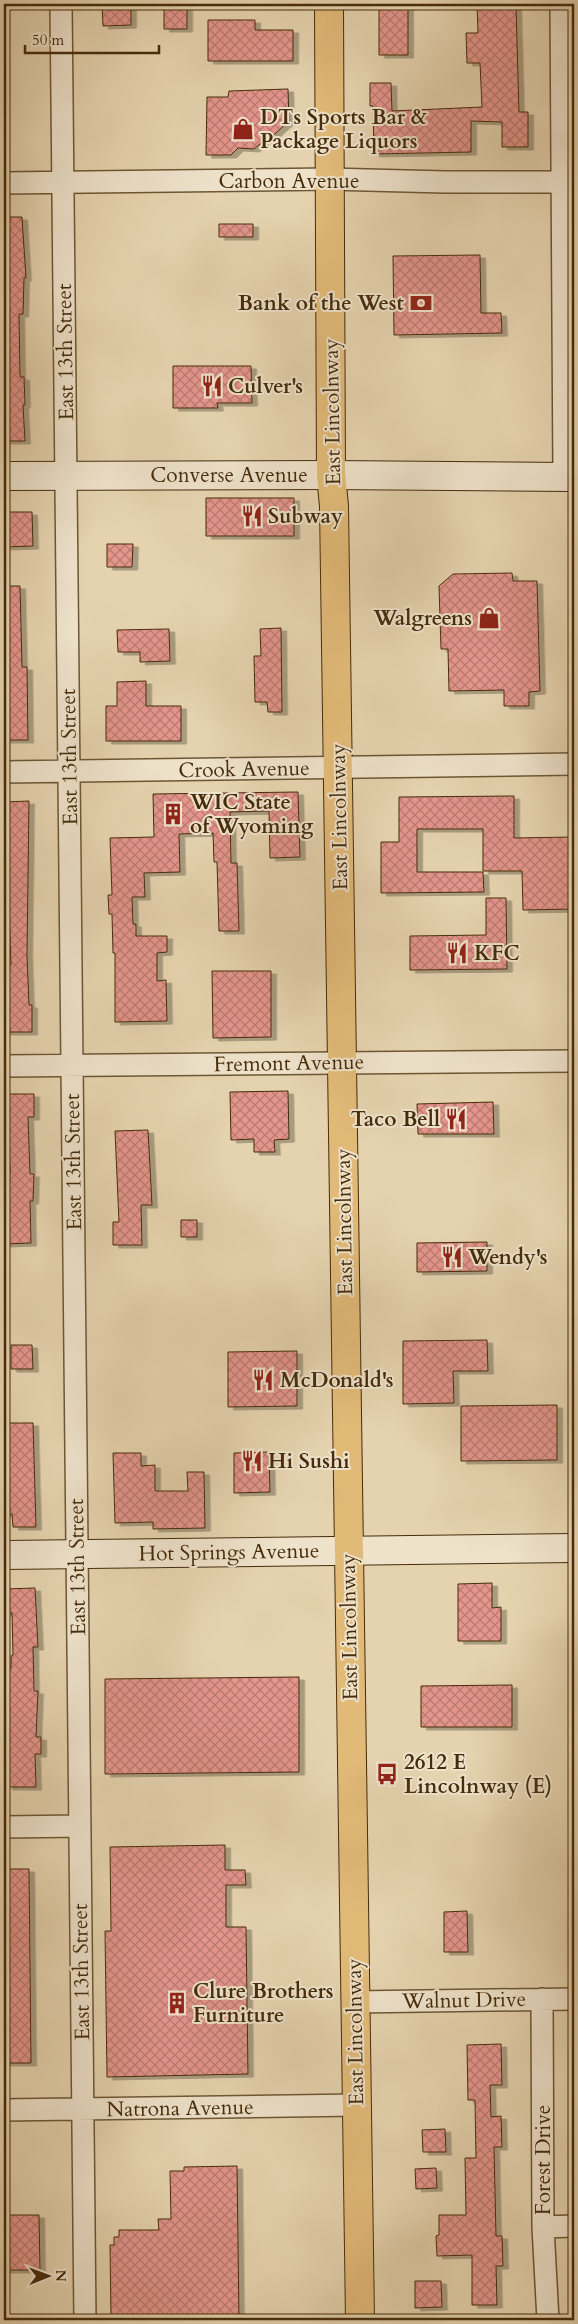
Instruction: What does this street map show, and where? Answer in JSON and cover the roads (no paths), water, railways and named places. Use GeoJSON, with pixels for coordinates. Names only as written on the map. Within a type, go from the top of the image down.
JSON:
{"type":"FeatureCollection","features":[{"type":"Feature","properties":{"kind":"main road","name":"East Lincolnway"},"geometry":{"type":"LineString","coordinates":[[329,4],[331,474],[338,767],[360,2320]]}},
{"type":"Feature","properties":{"kind":"street","name":"East 13th Street"},"geometry":{"type":"LineString","coordinates":[[61,4],[85,2320]]}},
{"type":"Feature","properties":{"kind":"street"},"geometry":{"type":"LineString","coordinates":[[561,4],[568,182],[569,477]]}},
{"type":"Feature","properties":{"kind":"street","name":"Carbon Avenue"},"geometry":{"type":"LineString","coordinates":[[4,183],[329,179],[445,182],[568,182]]}},
{"type":"Feature","properties":{"kind":"street","name":"Converse Avenue"},"geometry":{"type":"LineString","coordinates":[[4,476],[331,474],[569,477]]}},
{"type":"Feature","properties":{"kind":"street","name":"Crook Avenue"},"geometry":{"type":"LineString","coordinates":[[4,772],[574,764]]}},
{"type":"Feature","properties":{"kind":"street","name":"Fremont Avenue"},"geometry":{"type":"LineString","coordinates":[[4,1066],[574,1061]]}},
{"type":"Feature","properties":{"kind":"street","name":"Hot Springs Avenue"},"geometry":{"type":"LineString","coordinates":[[4,1555],[574,1548]]}},
{"type":"Feature","properties":{"kind":"street"},"geometry":{"type":"LineString","coordinates":[[4,1827],[80,1826]]}},
{"type":"Feature","properties":{"kind":"street","name":"Forest Drive"},"geometry":{"type":"LineString","coordinates":[[542,1999],[543,2227],[548,2320]]}},
{"type":"Feature","properties":{"kind":"street","name":"Walnut Drive"},"geometry":{"type":"LineString","coordinates":[[354,2002],[574,1999]]}},
{"type":"Feature","properties":{"kind":"street","name":"Natrona Avenue"},"geometry":{"type":"LineString","coordinates":[[4,2110],[357,2105]]}},
{"type":"Feature","properties":{"kind":"street"},"geometry":{"type":"LineString","coordinates":[[543,2227],[574,2226]]}},
{"type":"Feature","properties":{"kind":"place","name":"DTs Sports Bar & Package Liquors"},"geometry":{"type":"Point","coordinates":[243,129]}},
{"type":"Feature","properties":{"kind":"place","name":"Bank of the West"},"geometry":{"type":"Point","coordinates":[421,303]}},
{"type":"Feature","properties":{"kind":"place","name":"Culver's"},"geometry":{"type":"Point","coordinates":[212,386]}},
{"type":"Feature","properties":{"kind":"place","name":"Subway"},"geometry":{"type":"Point","coordinates":[252,516]}},
{"type":"Feature","properties":{"kind":"place","name":"Walgreens"},"geometry":{"type":"Point","coordinates":[489,618]}},
{"type":"Feature","properties":{"kind":"place","name":"WIC State of Wyoming"},"geometry":{"type":"Point","coordinates":[173,814]}},
{"type":"Feature","properties":{"kind":"place","name":"KFC"},"geometry":{"type":"Point","coordinates":[457,953]}},
{"type":"Feature","properties":{"kind":"place","name":"Taco Bell"},"geometry":{"type":"Point","coordinates":[456,1119]}},
{"type":"Feature","properties":{"kind":"place","name":"Wendy's"},"geometry":{"type":"Point","coordinates":[452,1257]}},
{"type":"Feature","properties":{"kind":"place","name":"McDonald's"},"geometry":{"type":"Point","coordinates":[263,1380]}},
{"type":"Feature","properties":{"kind":"place","name":"Hi Sushi"},"geometry":{"type":"Point","coordinates":[252,1461]}},
{"type":"Feature","properties":{"kind":"place","name":"2612 E Lincolnway (E)"},"geometry":{"type":"Point","coordinates":[387,1774]}},
{"type":"Feature","properties":{"kind":"place","name":"Clure Brothers Furniture"},"geometry":{"type":"Point","coordinates":[177,2003]}}]}
